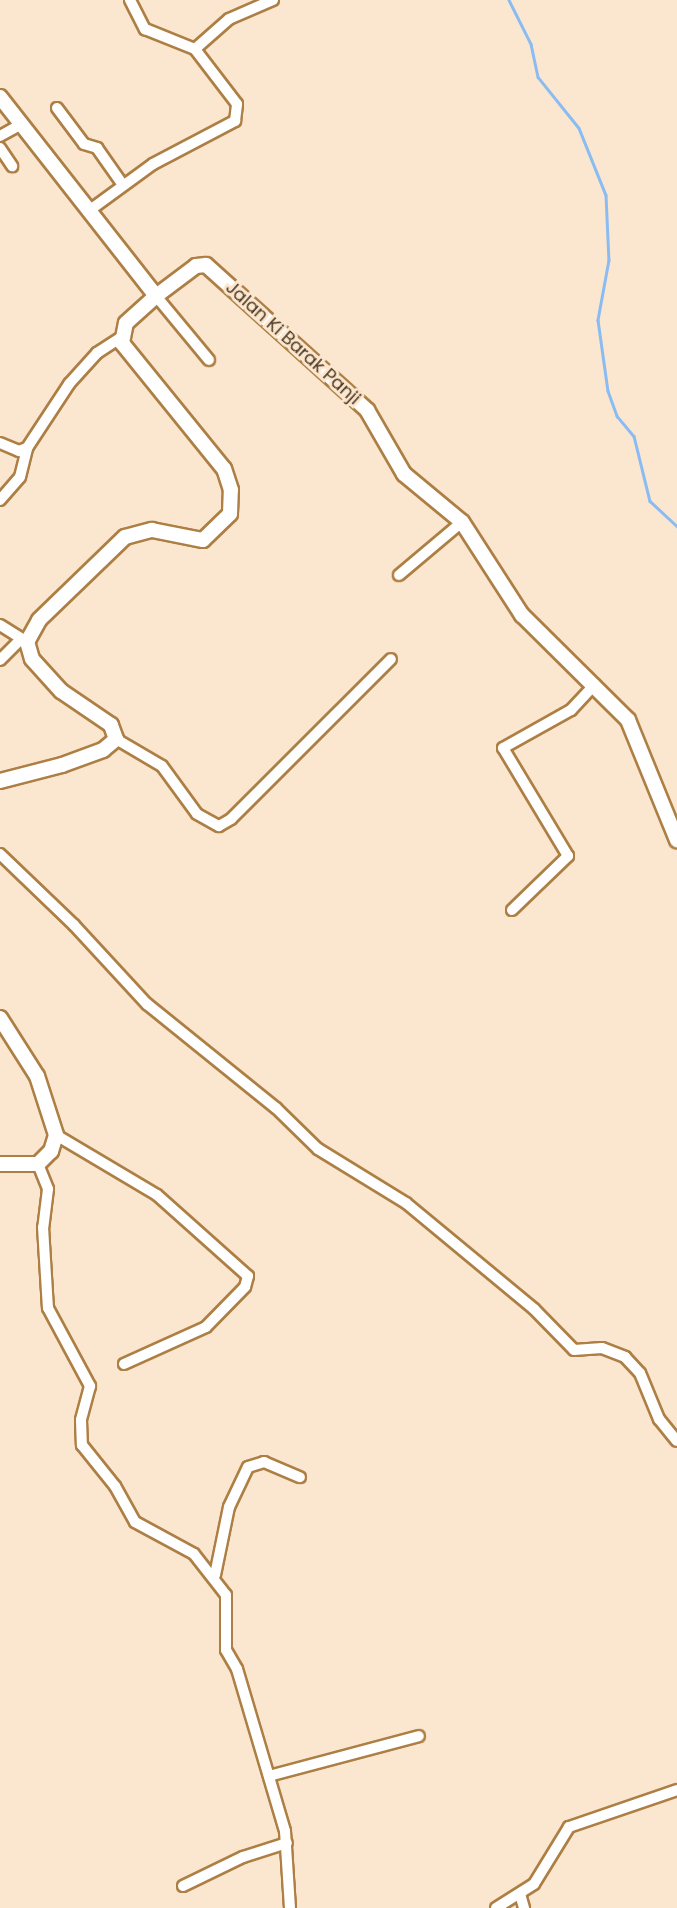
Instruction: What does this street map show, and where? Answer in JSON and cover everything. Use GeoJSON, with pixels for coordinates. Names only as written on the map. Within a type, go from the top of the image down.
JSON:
{"type":"FeatureCollection","features":[{"type":"Feature","properties":{"kind":"street"},"geometry":{"type":"LineString","coordinates":[[90,210],[167,155],[235,121],[237,104],[195,49],[145,29],[130,0]]}},
{"type":"Feature","properties":{"kind":"street"},"geometry":{"type":"LineString","coordinates":[[195,49],[229,19],[273,0]]}},
{"type":"Feature","properties":{"kind":"street"},"geometry":{"type":"LineString","coordinates":[[0,97],[209,360]]}},
{"type":"Feature","properties":{"kind":"street"},"geometry":{"type":"LineString","coordinates":[[57,108],[84,144],[97,148],[123,186]]}},
{"type":"Feature","properties":{"kind":"street"},"geometry":{"type":"LineString","coordinates":[[0,136],[20,125]]}},
{"type":"Feature","properties":{"kind":"street"},"geometry":{"type":"LineString","coordinates":[[0,148],[12,166]]}},
{"type":"Feature","properties":{"kind":"street","name":"Jalan Ki Barak Panji"},"geometry":{"type":"LineString","coordinates":[[156,296],[195,266],[206,265],[367,410],[404,474],[462,522],[522,615],[595,684],[628,720],[677,840]]}},
{"type":"Feature","properties":{"kind":"street"},"geometry":{"type":"LineString","coordinates":[[0,660],[24,641],[38,620],[125,537],[152,530],[203,540],[230,514],[231,490],[225,469],[125,349],[122,337],[126,323],[156,296]]}},
{"type":"Feature","properties":{"kind":"street"},"geometry":{"type":"LineString","coordinates":[[0,500],[23,471],[27,448],[59,396],[97,353],[122,337]]}},
{"type":"Feature","properties":{"kind":"street"},"geometry":{"type":"LineString","coordinates":[[0,443],[19,451],[27,448]]}},
{"type":"Feature","properties":{"kind":"street"},"geometry":{"type":"LineString","coordinates":[[399,575],[462,522]]}},
{"type":"Feature","properties":{"kind":"street"},"geometry":{"type":"LineString","coordinates":[[0,625],[24,641],[49,679],[111,725],[116,739],[162,766],[197,814],[219,826],[391,659]]}},
{"type":"Feature","properties":{"kind":"street"},"geometry":{"type":"LineString","coordinates":[[512,910],[568,856],[503,748],[571,710],[595,684]]}},
{"type":"Feature","properties":{"kind":"street"},"geometry":{"type":"LineString","coordinates":[[0,780],[62,765],[103,750],[116,739]]}},
{"type":"Feature","properties":{"kind":"street"},"geometry":{"type":"LineString","coordinates":[[0,854],[74,925],[147,1003],[276,1108],[318,1149],[405,1203],[534,1309],[574,1350],[602,1348],[625,1357],[640,1373],[659,1419],[677,1441]]}},
{"type":"Feature","properties":{"kind":"street"},"geometry":{"type":"LineString","coordinates":[[0,1018],[37,1076],[56,1135],[51,1151],[38,1164],[0,1164]]}},
{"type":"Feature","properties":{"kind":"street"},"geometry":{"type":"LineString","coordinates":[[56,1135],[157,1195],[248,1276],[245,1287],[206,1328],[124,1364]]}},
{"type":"Feature","properties":{"kind":"street"},"geometry":{"type":"LineString","coordinates":[[38,1164],[48,1189],[43,1227],[48,1308],[90,1386],[81,1420],[82,1445],[138,1525],[181,1546],[215,1575],[227,1601],[226,1650],[237,1669],[287,1843],[290,1908]]}},
{"type":"Feature","properties":{"kind":"street"},"geometry":{"type":"LineString","coordinates":[[215,1575],[229,1507],[247,1467],[264,1462],[300,1477]]}},
{"type":"Feature","properties":{"kind":"street"},"geometry":{"type":"LineString","coordinates":[[269,1776],[419,1736]]}},
{"type":"Feature","properties":{"kind":"street"},"geometry":{"type":"LineString","coordinates":[[496,1908],[534,1884],[569,1827],[677,1790]]}},
{"type":"Feature","properties":{"kind":"street"},"geometry":{"type":"LineString","coordinates":[[183,1886],[243,1857],[287,1843]]}},
{"type":"Feature","properties":{"kind":"street"},"geometry":{"type":"LineString","coordinates":[[520,1894],[524,1908]]}},
{"type":"Feature","properties":{"kind":"waterway"},"geometry":{"type":"LineString","coordinates":[[509,0],[531,44],[538,77],[579,128],[606,195],[609,260],[598,320],[608,391],[617,416],[634,436],[650,501],[677,526]]}}]}
